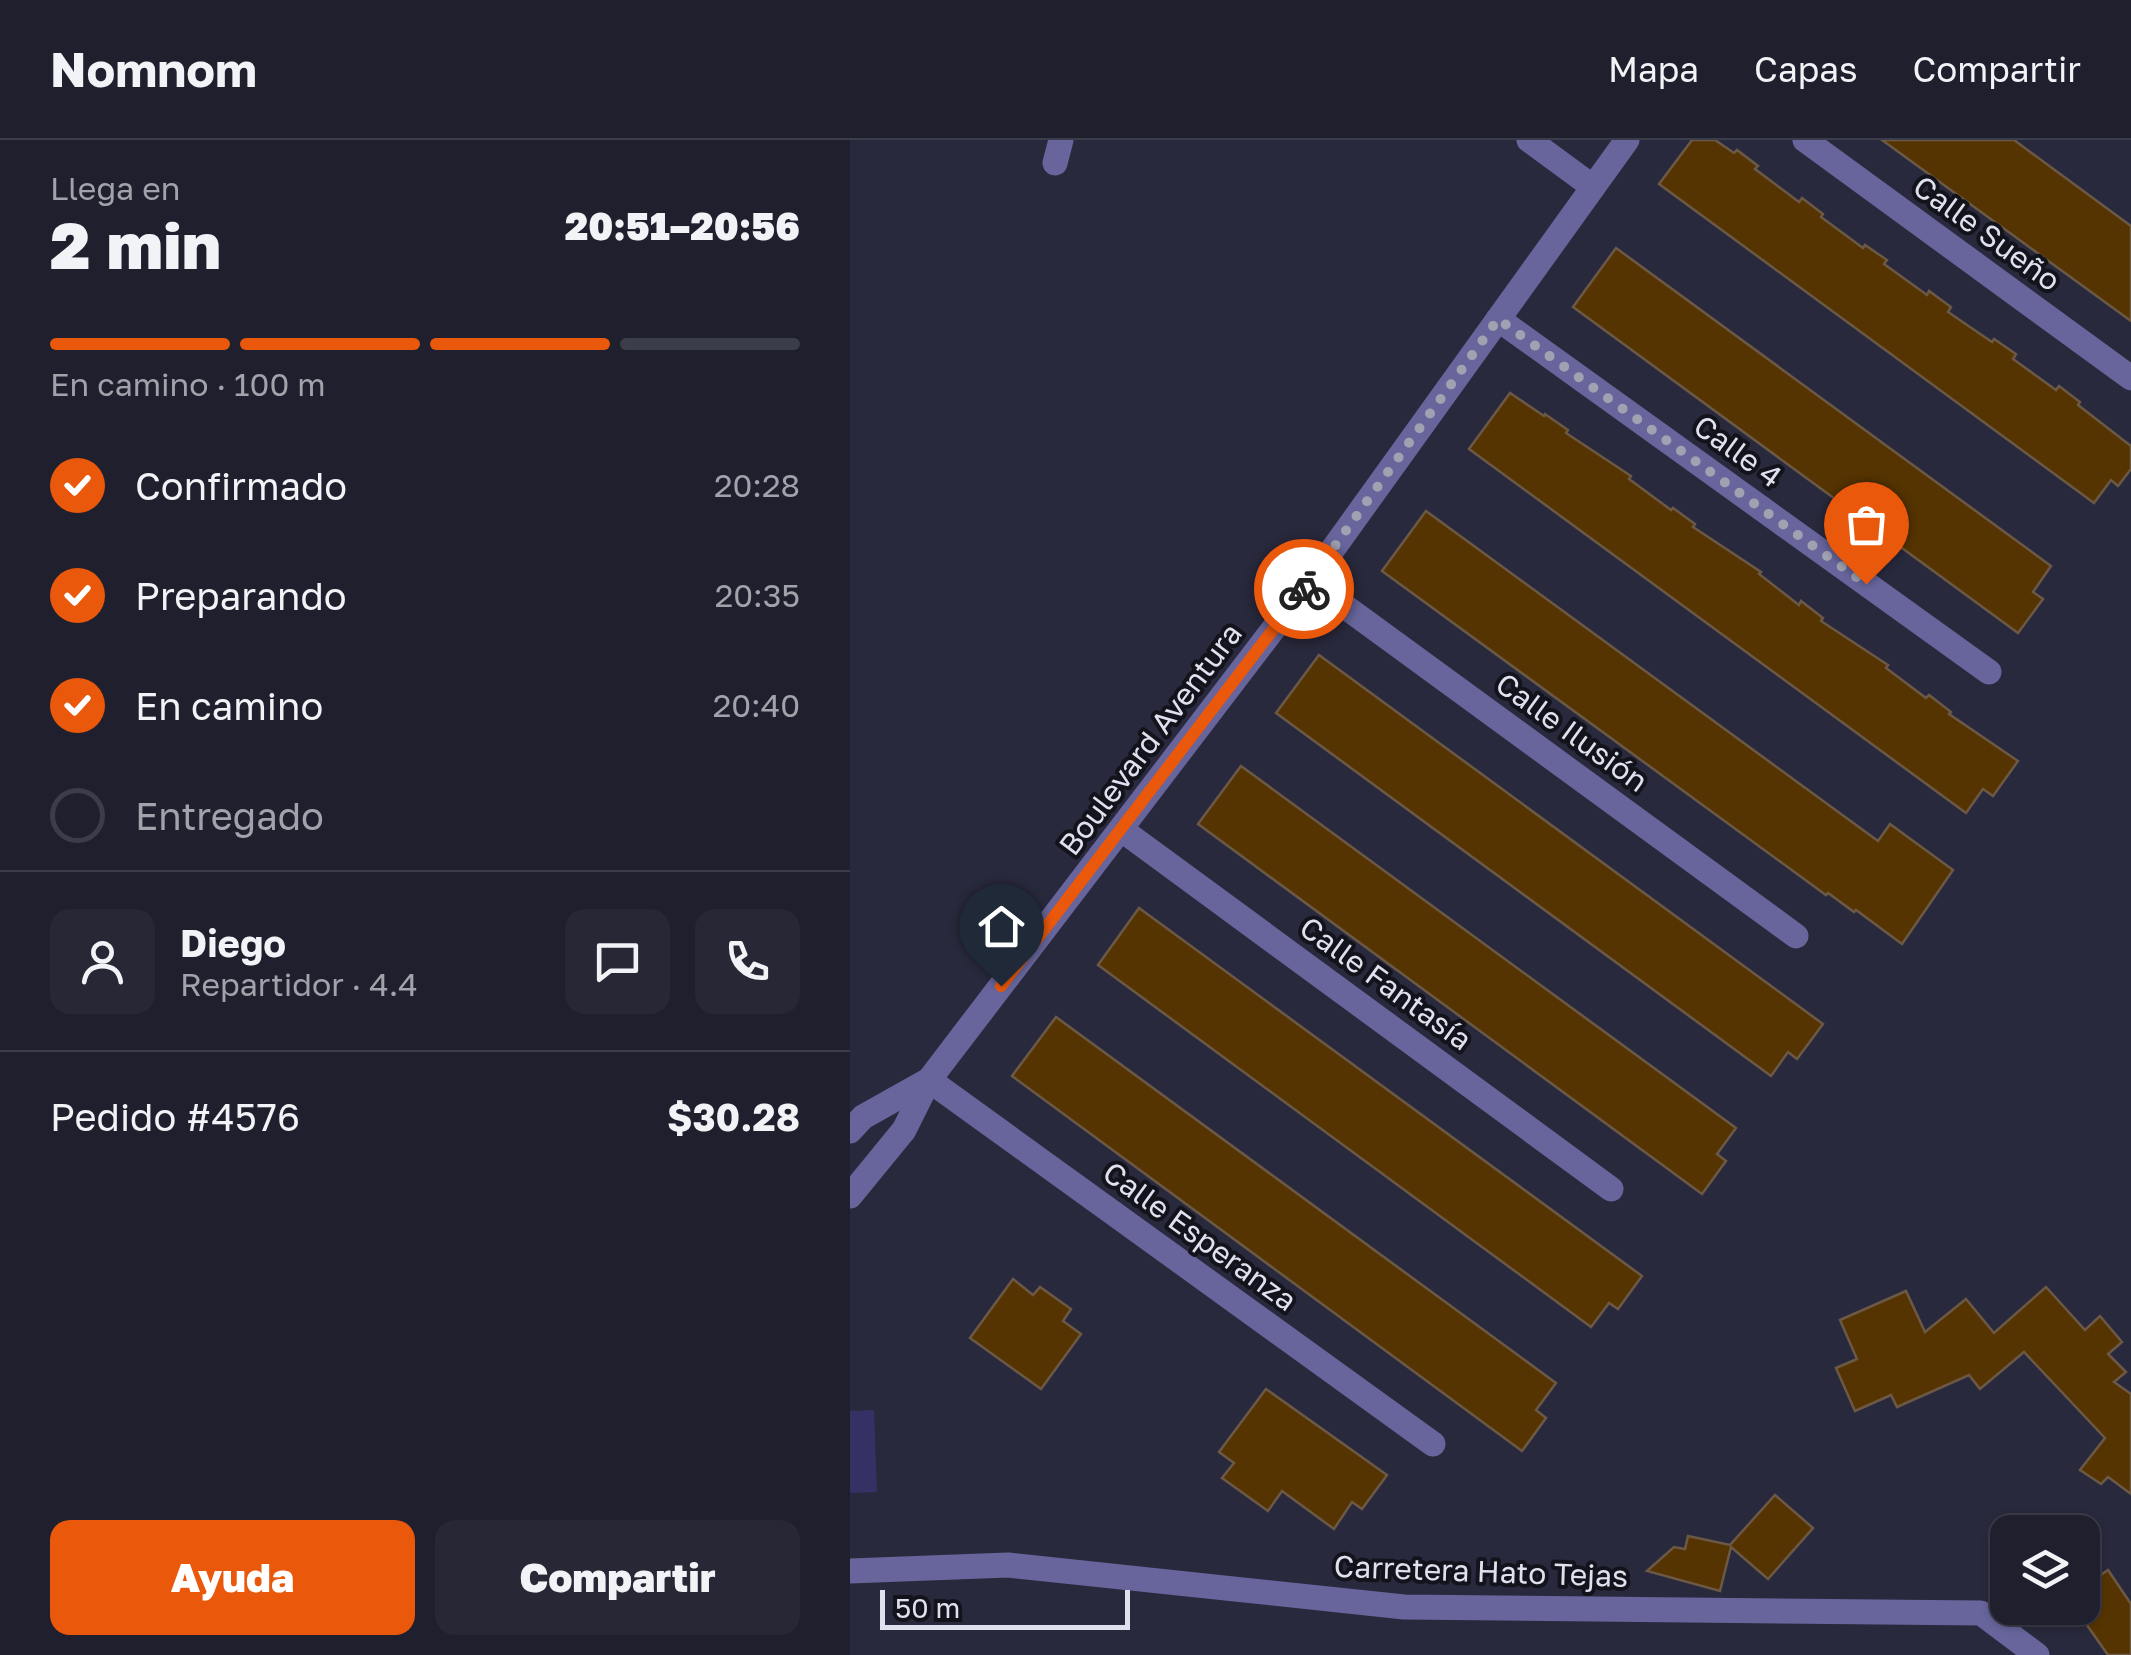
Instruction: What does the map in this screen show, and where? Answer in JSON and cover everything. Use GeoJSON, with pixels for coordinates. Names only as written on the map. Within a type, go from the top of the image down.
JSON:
{"type":"FeatureCollection","features":[{"type":"Feature","properties":{"kind":"street"},"geometry":{"type":"LineString","coordinates":[[1528,140],[1593,187]]}},
{"type":"Feature","properties":{"kind":"street","name":"Boulevard Aventura"},"geometry":{"type":"LineString","coordinates":[[850,1196],[904,1130],[929,1080],[1310,581],[1627,140]]}},
{"type":"Feature","properties":{"kind":"street","name":"Calle Sueño"},"geometry":{"type":"LineString","coordinates":[[1805,140],[2131,378]]}},
{"type":"Feature","properties":{"kind":"street","name":"Calle 4"},"geometry":{"type":"LineString","coordinates":[[1498,319],[1988,672]]}},
{"type":"Feature","properties":{"kind":"street","name":"Calle Ilusión"},"geometry":{"type":"LineString","coordinates":[[1310,581],[1796,936]]}},
{"type":"Feature","properties":{"kind":"street","name":"Calle Fantasía"},"geometry":{"type":"LineString","coordinates":[[1122,830],[1611,1189]]}},
{"type":"Feature","properties":{"kind":"street","name":"Boulevard Aventura"},"geometry":{"type":"LineString","coordinates":[[850,1130],[863,1117],[929,1080]]}},
{"type":"Feature","properties":{"kind":"street","name":"Calle Esperanza"},"geometry":{"type":"LineString","coordinates":[[929,1080],[1433,1444]]}},
{"type":"Feature","properties":{"kind":"street","name":"Carretera Hato Tejas"},"geometry":{"type":"LineString","coordinates":[[850,1571],[1008,1565],[1404,1606],[1981,1613],[2037,1655]]}},
{"type":"Feature","properties":{"kind":"shaded area"},"geometry":{"type":"Polygon","coordinates":[[[874,1410],[877,1492],[850,1493],[850,1411],[874,1410]]]}},
{"type":"Feature","properties":{"kind":"building"},"geometry":{"type":"Polygon","coordinates":[[[1692,140],[1715,140],[1734,153],[1737,150],[1799,202],[1802,198],[1863,248],[1865,245],[1887,260],[1884,264],[1951,307],[1948,312],[2016,354],[2013,359],[2056,390],[2059,386],[2080,402],[2078,405],[2131,446],[2131,469],[2118,486],[2111,480],[2094,503],[1659,184],[1692,140]]]}},
{"type":"Feature","properties":{"kind":"building"},"geometry":{"type":"Polygon","coordinates":[[[1882,140],[2014,140],[2131,226],[2131,321],[1882,140]]]}},
{"type":"Feature","properties":{"kind":"building"},"geometry":{"type":"Polygon","coordinates":[[[1616,248],[2051,566],[2033,592],[2043,599],[2018,633],[1573,307],[1616,248]]]}},
{"type":"Feature","properties":{"kind":"building"},"geometry":{"type":"Polygon","coordinates":[[[1510,393],[1568,430],[1566,433],[1631,476],[1629,479],[1761,572],[1799,605],[1801,601],[1823,618],[1821,621],[2018,761],[1993,796],[1983,789],[1966,813],[1469,449],[1510,393]]]}},
{"type":"Feature","properties":{"kind":"building"},"geometry":{"type":"Polygon","coordinates":[[[1426,511],[1878,841],[1890,824],[1953,870],[1902,944],[1856,910],[1826,895],[1382,571],[1426,511]]]}},
{"type":"Feature","properties":{"kind":"building"},"geometry":{"type":"Polygon","coordinates":[[[1319,655],[1823,1024],[1797,1059],[1788,1052],[1771,1076],[1276,713],[1319,655]]]}},
{"type":"Feature","properties":{"kind":"building"},"geometry":{"type":"Polygon","coordinates":[[[1241,766],[1736,1128],[1717,1154],[1726,1161],[1702,1194],[1198,824],[1241,766]]]}},
{"type":"Feature","properties":{"kind":"building"},"geometry":{"type":"Polygon","coordinates":[[[1139,908],[1642,1276],[1618,1309],[1609,1303],[1591,1327],[1098,965],[1139,908]]]}},
{"type":"Feature","properties":{"kind":"building"},"geometry":{"type":"Polygon","coordinates":[[[1056,1017],[1556,1383],[1536,1410],[1546,1418],[1522,1451],[1012,1076],[1056,1017]]]}},
{"type":"Feature","properties":{"kind":"building"},"geometry":{"type":"Polygon","coordinates":[[[1013,1279],[1033,1295],[1040,1287],[1071,1309],[1063,1321],[1081,1334],[1041,1389],[970,1338],[1013,1279]]]}},
{"type":"Feature","properties":{"kind":"building"},"geometry":{"type":"Polygon","coordinates":[[[2046,1287],[2085,1330],[2100,1316],[2122,1342],[2108,1354],[2126,1372],[2114,1382],[2131,1394],[2131,1494],[2108,1477],[2101,1484],[2080,1470],[2105,1438],[2024,1352],[1980,1389],[1969,1375],[1897,1407],[1891,1395],[1855,1411],[1836,1368],[1857,1359],[1840,1320],[1906,1291],[1925,1332],[1966,1299],[1994,1333],[2046,1287]]]}},
{"type":"Feature","properties":{"kind":"building"},"geometry":{"type":"Polygon","coordinates":[[[1266,1389],[1387,1475],[1362,1509],[1352,1502],[1334,1529],[1282,1491],[1268,1511],[1222,1478],[1234,1463],[1219,1452],[1266,1389]]]}},
{"type":"Feature","properties":{"kind":"building"},"geometry":{"type":"Polygon","coordinates":[[[1775,1495],[1813,1528],[1768,1579],[1731,1547],[1720,1591],[1647,1571],[1674,1547],[1685,1549],[1688,1536],[1730,1545],[1775,1495]]]}},
{"type":"Feature","properties":{"kind":"building"},"geometry":{"type":"Polygon","coordinates":[[[2108,1570],[2131,1604],[2131,1655],[2108,1655],[2087,1625],[2100,1625],[2100,1576],[2108,1570]]]}},
{"type":"Feature","properties":{"kind":"way so far"},"geometry":{"type":"LineString","coordinates":[[1304,589],[1498,319],[1866,584]]}},
{"type":"Feature","properties":{"kind":"route"},"geometry":{"type":"LineString","coordinates":[[1001,986],[1304,589]]}}]}
